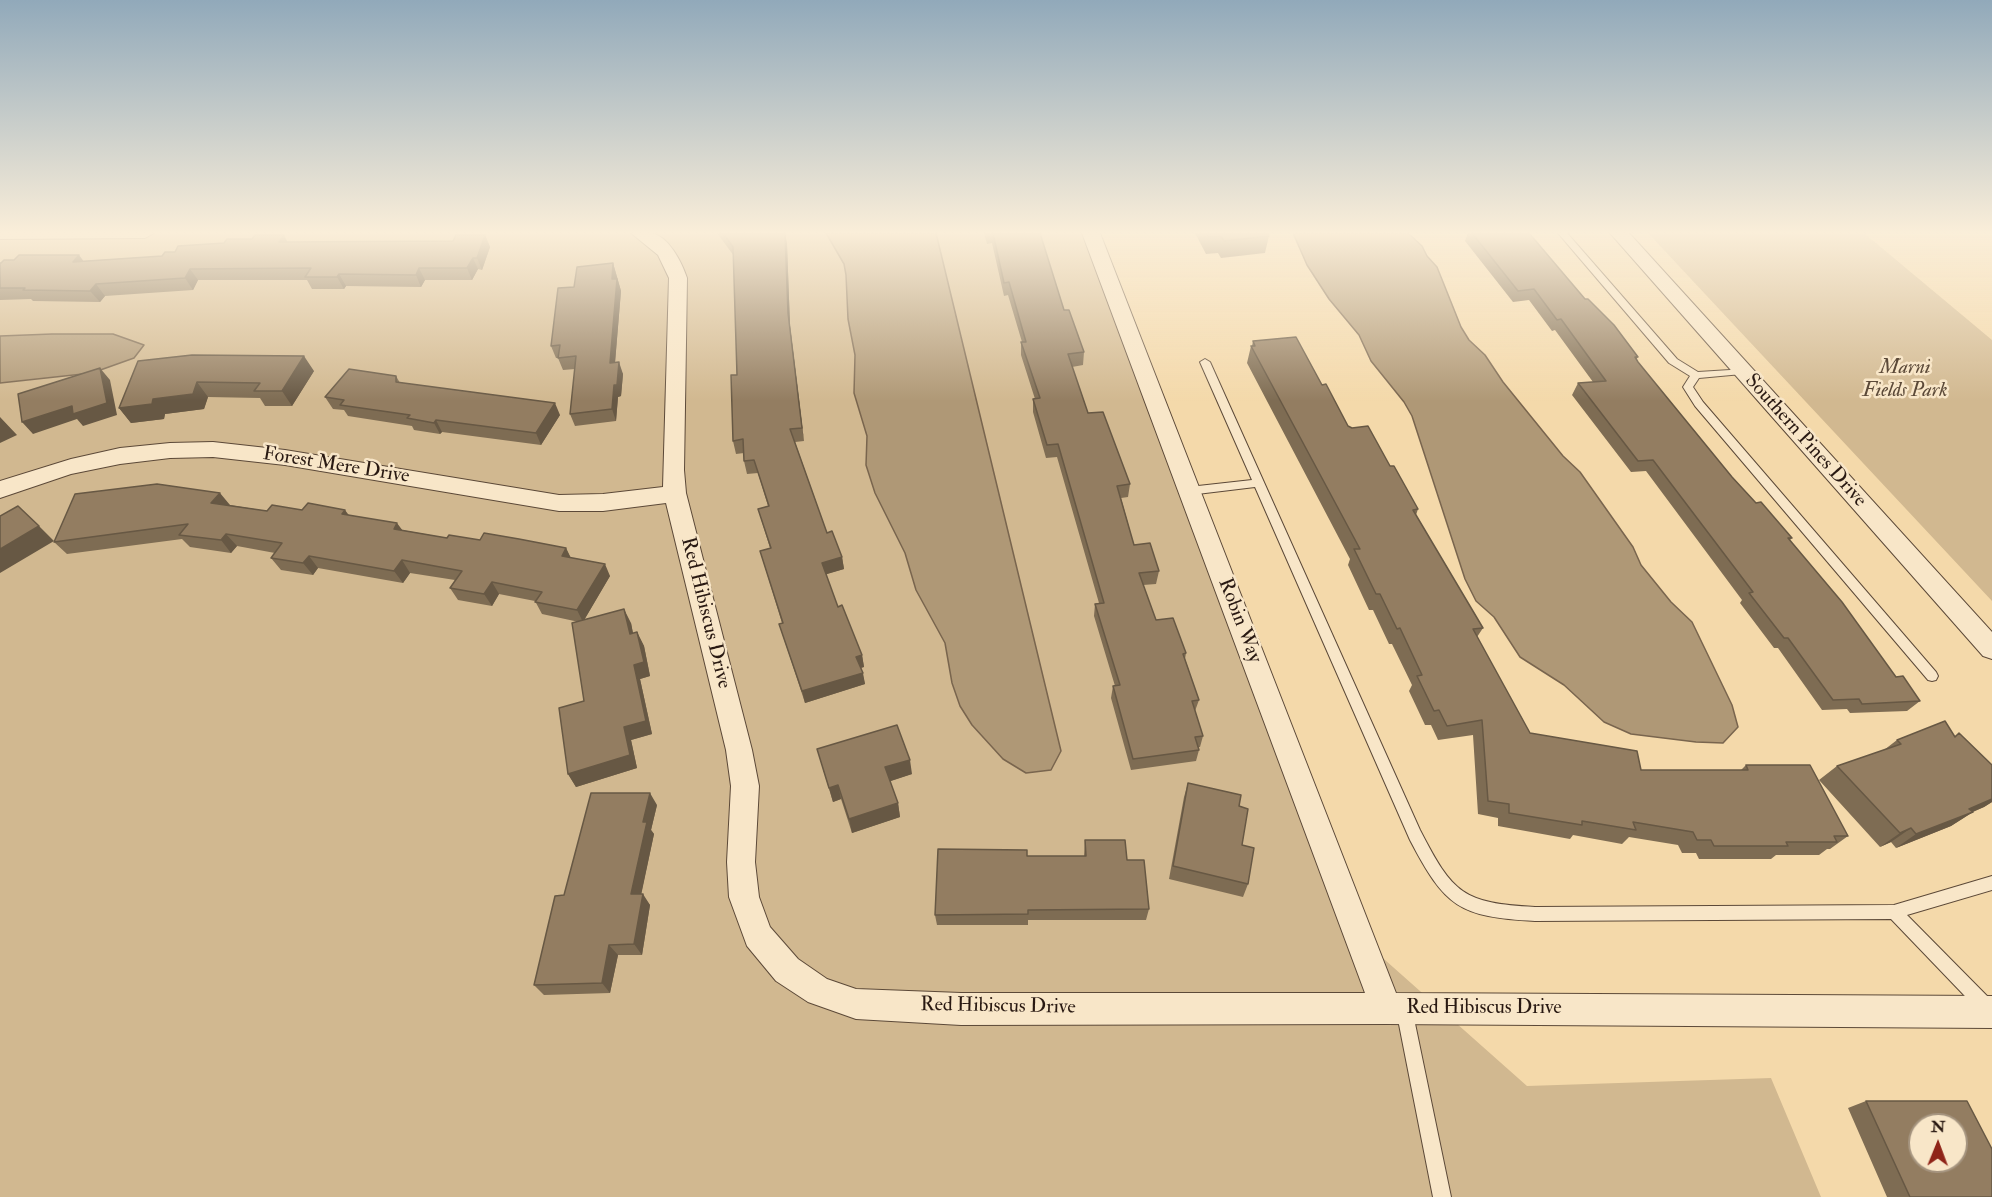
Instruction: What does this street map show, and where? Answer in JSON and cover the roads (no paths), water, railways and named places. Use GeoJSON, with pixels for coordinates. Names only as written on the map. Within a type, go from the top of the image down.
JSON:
{"type":"FeatureCollection","features":[{"type":"Feature","properties":{"kind":"street","name":"Red Hibiscus Drive"},"geometry":{"type":"LineString","coordinates":[[678,289],[673,470],[675,493],[739,750],[745,786],[741,862],[744,897],[758,936],[787,969],[819,991],[856,1004],[962,1009],[1395,1008],[1992,1012]]}},
{"type":"Feature","properties":{"kind":"street","name":"Robin Way"},"geometry":{"type":"LineString","coordinates":[[1112,289],[1189,491],[1395,1008]]}},
{"type":"Feature","properties":{"kind":"street","name":"Southern Pines Drive"},"geometry":{"type":"LineString","coordinates":[[1669,289],[1992,649]]}},
{"type":"Feature","properties":{"kind":"street","name":"Forest Mere Drive"},"geometry":{"type":"LineString","coordinates":[[0,490],[32,477],[69,467],[135,454],[195,449],[262,454],[559,502],[591,504],[621,502],[675,493]]}},
{"type":"Feature","properties":{"kind":"lane"},"geometry":{"type":"LineString","coordinates":[[1610,289],[1673,361],[1696,375],[1742,371]]}},
{"type":"Feature","properties":{"kind":"lane"},"geometry":{"type":"LineString","coordinates":[[1205,362],[1420,844],[1433,871],[1462,902],[1494,912],[1535,914],[1894,912],[1992,883]]}},
{"type":"Feature","properties":{"kind":"lane"},"geometry":{"type":"LineString","coordinates":[[1696,375],[1688,387],[1699,404],[1932,676]]}},
{"type":"Feature","properties":{"kind":"lane"},"geometry":{"type":"LineString","coordinates":[[1189,491],[1259,483]]}},
{"type":"Feature","properties":{"kind":"lane"},"geometry":{"type":"LineString","coordinates":[[1894,912],[1992,1012]]}},
{"type":"Feature","properties":{"kind":"lane"},"geometry":{"type":"LineString","coordinates":[[1395,1008],[1442,1197]]}},
{"type":"Feature","properties":{"kind":"park label","name":"Marni Fields Park"},"geometry":{"type":"Point","coordinates":[1905,380]}}]}
